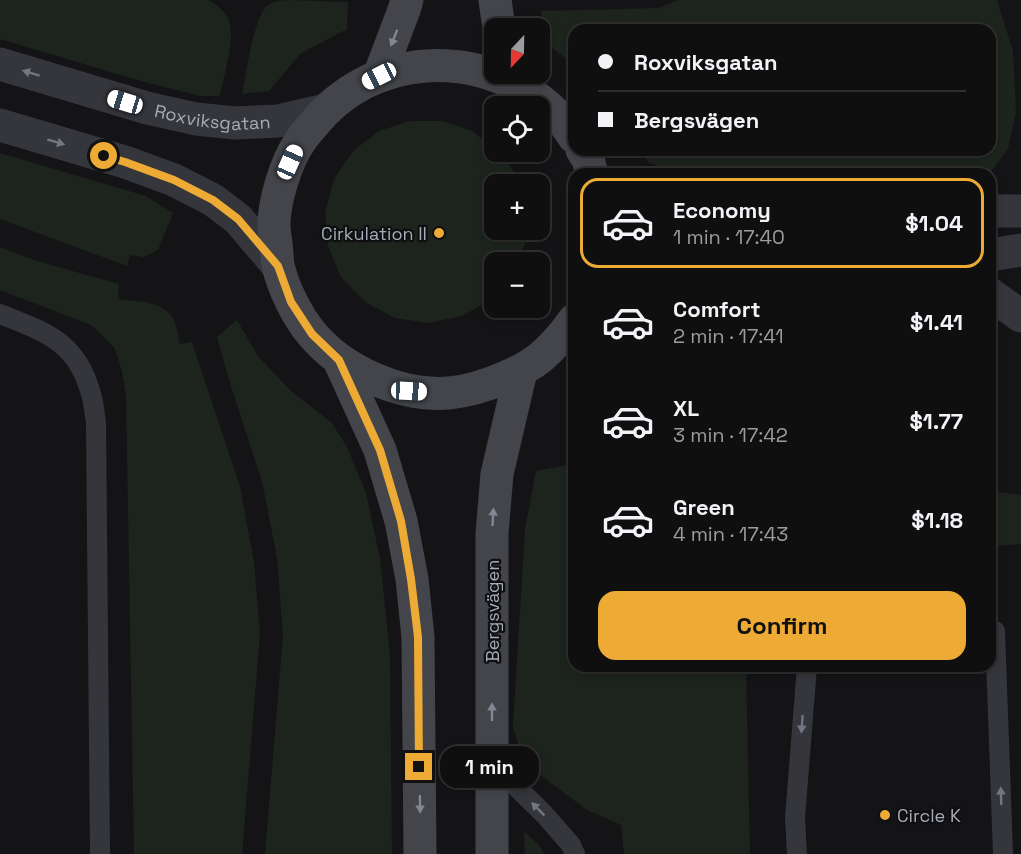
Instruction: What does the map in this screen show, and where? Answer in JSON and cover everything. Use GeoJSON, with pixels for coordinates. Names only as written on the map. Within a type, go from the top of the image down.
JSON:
{"type":"FeatureCollection","features":[{"type":"Feature","properties":{"kind":"main road"},"geometry":{"type":"LineString","coordinates":[[379,76],[407,0]]}},
{"type":"Feature","properties":{"kind":"main road"},"geometry":{"type":"LineString","coordinates":[[495,0],[498,18]]}},
{"type":"Feature","properties":{"kind":"main road"},"geometry":{"type":"LineString","coordinates":[[484,71],[443,65],[410,67],[379,76],[350,91],[325,110],[298,143],[281,181],[274,224],[278,266],[291,302],[312,334],[339,360],[373,379],[409,391],[448,393],[486,386],[521,371],[540,358],[568,333]]}},
{"type":"Feature","properties":{"kind":"main road"},"geometry":{"type":"LineString","coordinates":[[518,84],[554,113],[568,131]]}},
{"type":"Feature","properties":{"kind":"main road"},"geometry":{"type":"LineString","coordinates":[[339,360],[380,450],[401,521],[411,579],[418,637],[420,854]]}},
{"type":"Feature","properties":{"kind":"main road","name":"Bergsvägen"},"geometry":{"type":"LineString","coordinates":[[492,854],[492,533],[497,474],[521,371]]}},
{"type":"Feature","properties":{"kind":"street","name":"Roxviksgatan"},"geometry":{"type":"LineString","coordinates":[[0,64],[147,108],[196,119],[235,123],[278,121],[325,110]]}},
{"type":"Feature","properties":{"kind":"street"},"geometry":{"type":"LineString","coordinates":[[0,125],[125,162],[174,180],[213,200],[238,219],[278,266]]}},
{"type":"Feature","properties":{"kind":"street"},"geometry":{"type":"LineString","coordinates":[[996,212],[1021,211]]}},
{"type":"Feature","properties":{"kind":"street"},"geometry":{"type":"LineString","coordinates":[[996,254],[1021,250]]}},
{"type":"Feature","properties":{"kind":"street"},"geometry":{"type":"LineString","coordinates":[[996,298],[1021,316]]}},
{"type":"Feature","properties":{"kind":"lane"},"geometry":{"type":"LineString","coordinates":[[0,314],[41,330],[67,346],[82,369],[92,394],[96,422],[100,854]]}},
{"type":"Feature","properties":{"kind":"lane"},"geometry":{"type":"LineString","coordinates":[[996,659],[1003,854]]}},
{"type":"Feature","properties":{"kind":"lane"},"geometry":{"type":"LineString","coordinates":[[797,854],[795,818],[807,672]]}},
{"type":"Feature","properties":{"kind":"lane"},"geometry":{"type":"LineString","coordinates":[[492,763],[544,814],[571,845],[575,854]]}},
{"type":"Feature","properties":{"kind":"shaded area"},"geometry":{"type":"Polygon","coordinates":[[[0,0],[208,0],[222,9],[227,16],[231,31],[230,49],[220,96],[200,96],[144,82],[0,39],[0,0]]]}},
{"type":"Feature","properties":{"kind":"shaded area"},"geometry":{"type":"Polygon","coordinates":[[[678,0],[997,0],[1013,51],[1016,112],[1008,149],[994,168],[662,168],[648,162],[645,156],[996,156],[996,24],[568,24],[568,60],[550,47],[550,18],[542,18],[541,11],[659,8],[678,0]]]}},
{"type":"Feature","properties":{"kind":"shaded area"},"geometry":{"type":"Polygon","coordinates":[[[276,1],[348,2],[347,29],[300,54],[269,91],[242,94],[248,60],[263,11],[276,1]]]}},
{"type":"Feature","properties":{"kind":"shaded area"},"geometry":{"type":"Polygon","coordinates":[[[410,121],[442,121],[472,131],[484,140],[484,162],[506,162],[516,174],[484,174],[484,240],[526,241],[522,252],[484,252],[484,304],[462,316],[429,323],[395,318],[365,302],[341,277],[328,246],[325,212],[334,179],[353,151],[379,131],[410,121]]]}},
{"type":"Feature","properties":{"kind":"shaded area"},"geometry":{"type":"Polygon","coordinates":[[[0,153],[146,196],[173,213],[158,250],[144,257],[130,255],[127,266],[0,219],[0,153]]]}},
{"type":"Feature","properties":{"kind":"shaded area"},"geometry":{"type":"Polygon","coordinates":[[[0,247],[37,261],[119,284],[118,299],[157,305],[169,313],[174,320],[180,344],[192,342],[240,486],[254,562],[260,635],[242,854],[134,854],[126,395],[122,371],[114,347],[91,325],[0,290],[0,247]]]}},
{"type":"Feature","properties":{"kind":"shaded area"},"geometry":{"type":"Polygon","coordinates":[[[237,320],[258,356],[291,391],[332,423],[347,447],[366,493],[380,558],[390,655],[392,854],[265,854],[283,635],[277,558],[262,481],[217,337],[237,320]]]}},
{"type":"Feature","properties":{"kind":"shaded area"},"geometry":{"type":"Polygon","coordinates":[[[568,465],[568,672],[746,672],[750,854],[624,854],[621,825],[587,810],[523,762],[513,726],[525,529],[536,471],[568,465]]]}},
{"type":"Feature","properties":{"kind":"shaded area"},"geometry":{"type":"Polygon","coordinates":[[[996,492],[1021,495],[1021,544],[996,546],[996,492]]]}},
{"type":"Feature","properties":{"kind":"shaded area"},"geometry":{"type":"Polygon","coordinates":[[[524,831],[539,845],[544,854],[525,854],[524,831]]]}},
{"type":"Feature","properties":{"kind":"place","name":"Cirkulation II"},"geometry":{"type":"Point","coordinates":[439,233]}},
{"type":"Feature","properties":{"kind":"place","name":"Circle K"},"geometry":{"type":"Point","coordinates":[885,815]}},
{"type":"Feature","properties":{"kind":"route"},"geometry":{"type":"LineString","coordinates":[[104,156],[174,180],[213,200],[238,219],[278,266],[291,302],[312,334],[339,360],[380,450],[401,521],[418,637],[419,767]]}}]}
